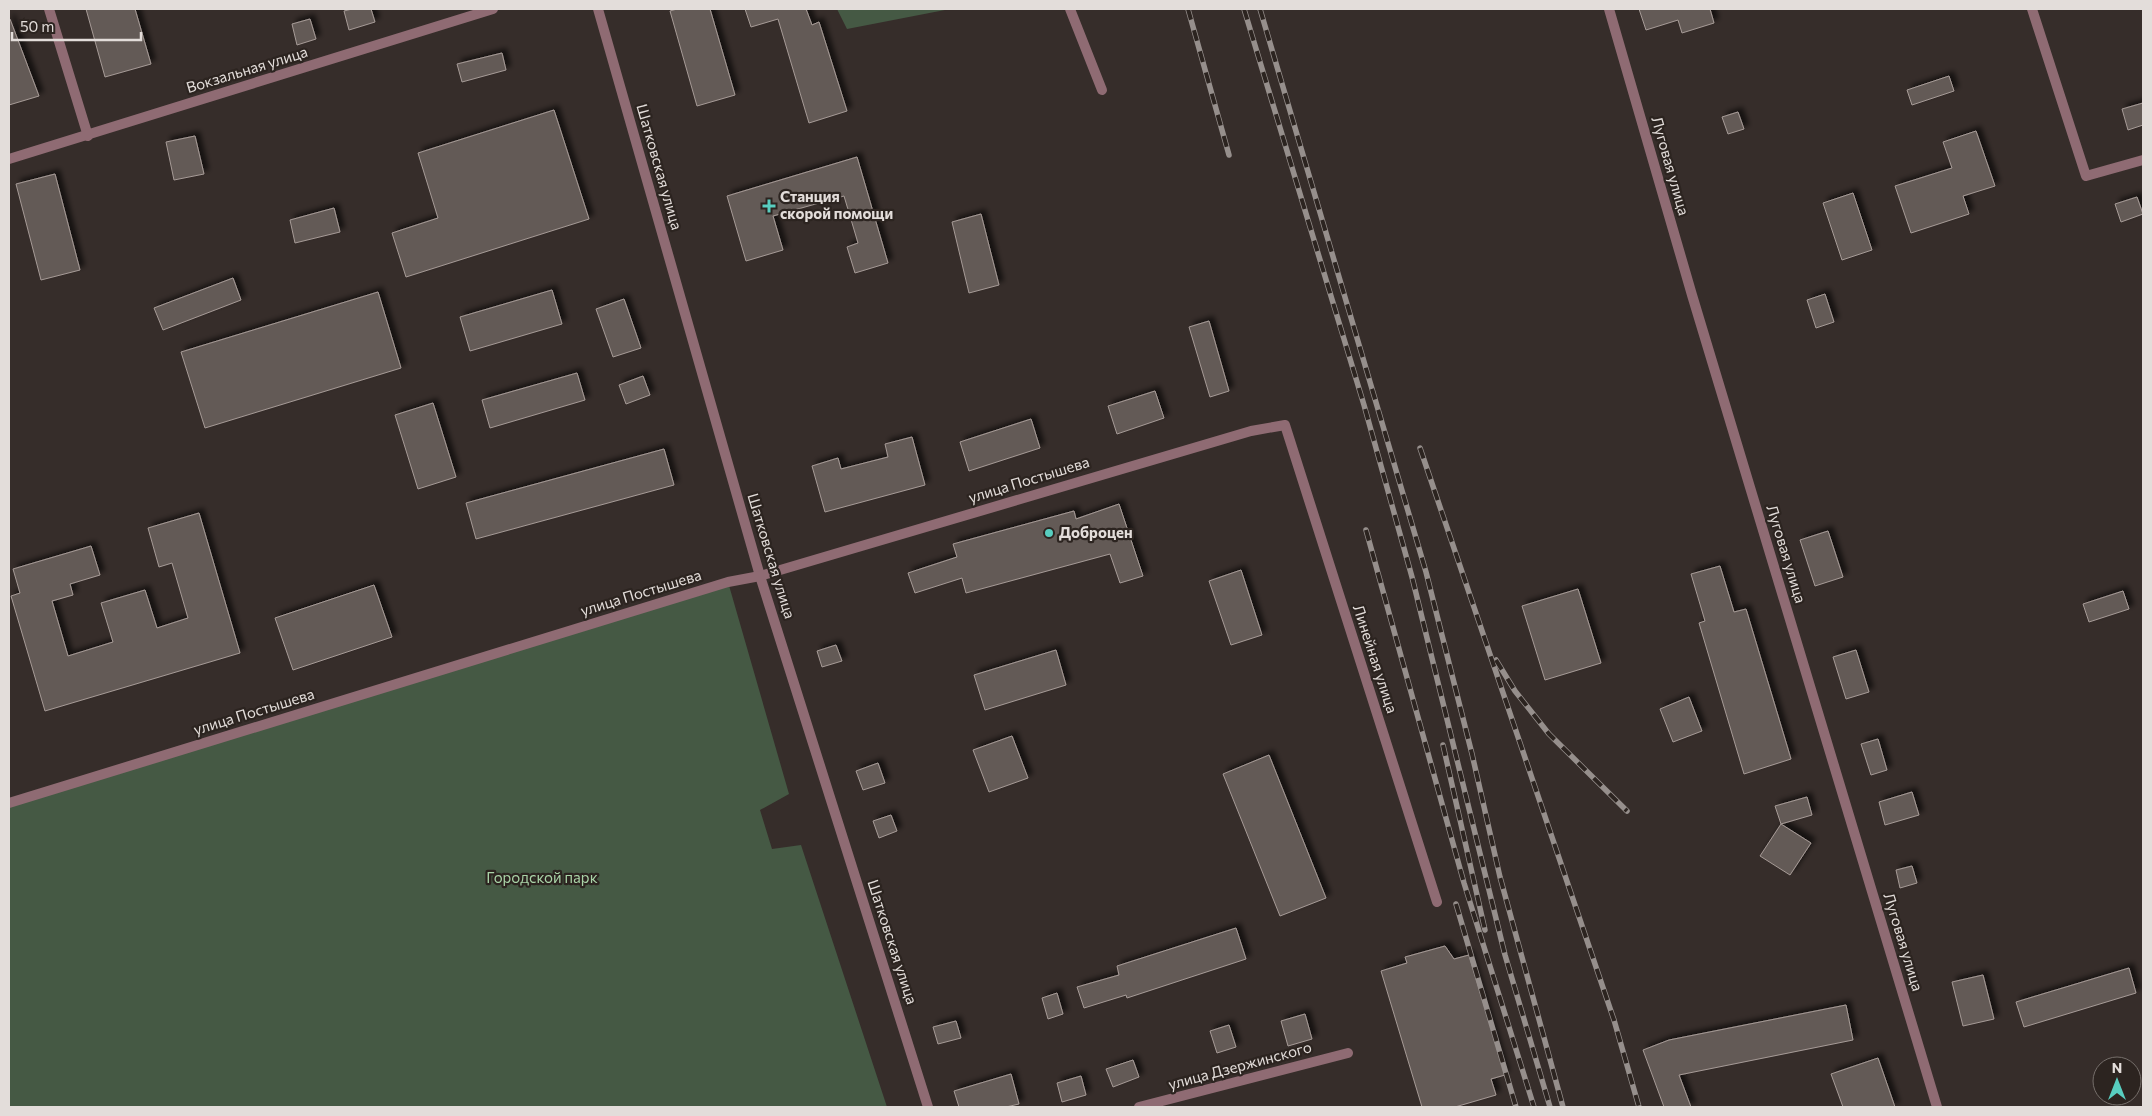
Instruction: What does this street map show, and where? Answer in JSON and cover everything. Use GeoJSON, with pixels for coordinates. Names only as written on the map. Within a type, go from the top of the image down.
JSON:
{"type":"FeatureCollection","features":[{"type":"Feature","properties":{"kind":"street"},"geometry":{"type":"LineString","coordinates":[[49,9],[88,136]]}},
{"type":"Feature","properties":{"kind":"street","name":"Вокзальная улица"},"geometry":{"type":"LineString","coordinates":[[9,159],[494,9]]}},
{"type":"Feature","properties":{"kind":"street","name":"Шатковская улица"},"geometry":{"type":"LineString","coordinates":[[598,9],[760,576],[928,1107]]}},
{"type":"Feature","properties":{"kind":"street"},"geometry":{"type":"LineString","coordinates":[[1070,9],[1102,90]]}},
{"type":"Feature","properties":{"kind":"street","name":"Луговая улица"},"geometry":{"type":"LineString","coordinates":[[1609,9],[1692,295],[1937,1107]]}},
{"type":"Feature","properties":{"kind":"street"},"geometry":{"type":"LineString","coordinates":[[2032,9],[2086,176],[2143,160]]}},
{"type":"Feature","properties":{"kind":"street","name":"улица Постышева"},"geometry":{"type":"LineString","coordinates":[[9,803],[728,582],[760,576],[1251,431],[1285,425]]}},
{"type":"Feature","properties":{"kind":"street","name":"Линейная улица"},"geometry":{"type":"LineString","coordinates":[[1285,425],[1437,902]]}},
{"type":"Feature","properties":{"kind":"street","name":"улица Дзержинского"},"geometry":{"type":"LineString","coordinates":[[1138,1107],[1348,1053]]}},
{"type":"Feature","properties":{"kind":"green space"},"geometry":{"type":"Polygon","coordinates":[[[837,9],[950,9],[847,29],[837,9]]]}},
{"type":"Feature","properties":{"kind":"green space","name":"Городской парк"},"geometry":{"type":"Polygon","coordinates":[[[728,582],[789,794],[760,810],[772,849],[801,845],[887,1107],[9,1107],[9,803],[728,582]]]}},
{"type":"Feature","properties":{"kind":"building"},"geometry":{"type":"Polygon","coordinates":[[[86,9],[135,9],[151,64],[105,77],[86,9]]]}},
{"type":"Feature","properties":{"kind":"building"},"geometry":{"type":"Polygon","coordinates":[[[371,9],[375,22],[349,30],[344,11],[371,9]]]}},
{"type":"Feature","properties":{"kind":"building"},"geometry":{"type":"Polygon","coordinates":[[[677,9],[710,9],[735,95],[697,106],[670,11],[677,9]]]}},
{"type":"Feature","properties":{"kind":"building"},"geometry":{"type":"Polygon","coordinates":[[[745,9],[806,9],[812,25],[819,22],[847,111],[809,123],[778,19],[751,27],[745,9]]]}},
{"type":"Feature","properties":{"kind":"building"},"geometry":{"type":"Polygon","coordinates":[[[1639,9],[1710,9],[1714,23],[1682,33],[1678,20],[1646,30],[1639,9]]]}},
{"type":"Feature","properties":{"kind":"building"},"geometry":{"type":"Polygon","coordinates":[[[9,19],[39,96],[9,105],[9,19]]]}},
{"type":"Feature","properties":{"kind":"building"},"geometry":{"type":"Polygon","coordinates":[[[310,19],[316,39],[297,45],[292,24],[310,19]]]}},
{"type":"Feature","properties":{"kind":"building"},"geometry":{"type":"Polygon","coordinates":[[[502,53],[506,70],[462,82],[457,64],[502,53]]]}},
{"type":"Feature","properties":{"kind":"building"},"geometry":{"type":"Polygon","coordinates":[[[1949,76],[1954,91],[1912,105],[1907,90],[1949,76]]]}},
{"type":"Feature","properties":{"kind":"building"},"geometry":{"type":"Polygon","coordinates":[[[2143,103],[2143,125],[2128,130],[2122,109],[2143,103]]]}},
{"type":"Feature","properties":{"kind":"building"},"geometry":{"type":"Polygon","coordinates":[[[554,110],[589,219],[406,277],[392,233],[438,218],[418,153],[554,110]]]}},
{"type":"Feature","properties":{"kind":"building"},"geometry":{"type":"Polygon","coordinates":[[[1738,112],[1744,129],[1728,134],[1722,117],[1738,112]]]}},
{"type":"Feature","properties":{"kind":"building"},"geometry":{"type":"Polygon","coordinates":[[[1976,131],[1995,186],[1963,196],[1969,214],[1911,233],[1895,186],[1952,168],[1943,142],[1976,131]]]}},
{"type":"Feature","properties":{"kind":"building"},"geometry":{"type":"Polygon","coordinates":[[[195,136],[204,174],[174,180],[166,142],[195,136]]]}},
{"type":"Feature","properties":{"kind":"building","name":"Станция скорой помощи"},"geometry":{"type":"Polygon","coordinates":[[[857,157],[888,263],[855,273],[847,247],[858,243],[844,196],[773,216],[783,250],[746,261],[727,196],[857,157]]]}},
{"type":"Feature","properties":{"kind":"building"},"geometry":{"type":"Polygon","coordinates":[[[55,174],[80,270],[41,280],[16,184],[55,174]]]}},
{"type":"Feature","properties":{"kind":"building"},"geometry":{"type":"Polygon","coordinates":[[[1853,193],[1872,250],[1842,260],[1823,203],[1853,193]]]}},
{"type":"Feature","properties":{"kind":"building"},"geometry":{"type":"Polygon","coordinates":[[[2137,197],[2143,214],[2121,222],[2115,204],[2137,197]]]}},
{"type":"Feature","properties":{"kind":"building"},"geometry":{"type":"Polygon","coordinates":[[[334,208],[340,232],[295,243],[290,220],[334,208]]]}},
{"type":"Feature","properties":{"kind":"building"},"geometry":{"type":"Polygon","coordinates":[[[981,214],[999,285],[969,293],[952,222],[981,214]]]}},
{"type":"Feature","properties":{"kind":"building"},"geometry":{"type":"Polygon","coordinates":[[[233,278],[241,300],[163,330],[154,308],[233,278]]]}},
{"type":"Feature","properties":{"kind":"building"},"geometry":{"type":"Polygon","coordinates":[[[552,290],[562,324],[470,351],[460,317],[552,290]]]}},
{"type":"Feature","properties":{"kind":"building"},"geometry":{"type":"Polygon","coordinates":[[[378,292],[401,368],[205,428],[181,352],[378,292]]]}},
{"type":"Feature","properties":{"kind":"building"},"geometry":{"type":"Polygon","coordinates":[[[1825,294],[1834,322],[1816,328],[1807,300],[1825,294]]]}},
{"type":"Feature","properties":{"kind":"building"},"geometry":{"type":"Polygon","coordinates":[[[624,299],[641,348],[613,357],[596,309],[624,299]]]}},
{"type":"Feature","properties":{"kind":"building"},"geometry":{"type":"Polygon","coordinates":[[[1209,321],[1229,391],[1210,397],[1189,327],[1209,321]]]}},
{"type":"Feature","properties":{"kind":"building"},"geometry":{"type":"Polygon","coordinates":[[[577,373],[585,400],[490,428],[482,400],[577,373]]]}},
{"type":"Feature","properties":{"kind":"building"},"geometry":{"type":"Polygon","coordinates":[[[643,376],[650,395],[626,404],[619,385],[643,376]]]}},
{"type":"Feature","properties":{"kind":"building"},"geometry":{"type":"Polygon","coordinates":[[[1155,391],[1164,418],[1117,434],[1108,406],[1155,391]]]}},
{"type":"Feature","properties":{"kind":"building"},"geometry":{"type":"Polygon","coordinates":[[[433,403],[456,477],[418,489],[395,415],[433,403]]]}},
{"type":"Feature","properties":{"kind":"building"},"geometry":{"type":"Polygon","coordinates":[[[1031,419],[1040,448],[969,471],[960,442],[1031,419]]]}},
{"type":"Feature","properties":{"kind":"building"},"geometry":{"type":"Polygon","coordinates":[[[912,437],[925,485],[825,512],[812,466],[838,458],[841,469],[888,457],[885,444],[912,437]]]}},
{"type":"Feature","properties":{"kind":"building"},"geometry":{"type":"Polygon","coordinates":[[[664,449],[674,485],[476,539],[466,503],[664,449]]]}},
{"type":"Feature","properties":{"kind":"building"},"geometry":{"type":"Polygon","coordinates":[[[1119,504],[1143,576],[1120,583],[1110,554],[966,593],[962,578],[915,593],[908,573],[957,557],[953,544],[1074,511],[1076,519],[1119,504]]]}},
{"type":"Feature","properties":{"kind":"building"},"geometry":{"type":"Polygon","coordinates":[[[199,513],[240,653],[45,711],[11,596],[20,593],[13,569],[91,546],[100,575],[70,584],[73,595],[52,601],[68,656],[113,642],[101,603],[145,590],[157,628],[188,618],[172,563],[159,567],[148,528],[199,513]]]}},
{"type":"Feature","properties":{"kind":"building"},"geometry":{"type":"Polygon","coordinates":[[[1828,531],[1843,577],[1815,586],[1800,540],[1828,531]]]}},
{"type":"Feature","properties":{"kind":"building"},"geometry":{"type":"Polygon","coordinates":[[[1720,566],[1734,612],[1746,609],[1791,759],[1744,774],[1699,623],[1705,621],[1691,574],[1720,566]]]}},
{"type":"Feature","properties":{"kind":"building"},"geometry":{"type":"Polygon","coordinates":[[[1241,570],[1262,635],[1231,645],[1209,581],[1241,570]]]}},
{"type":"Feature","properties":{"kind":"building"},"geometry":{"type":"Polygon","coordinates":[[[374,585],[392,637],[293,670],[275,618],[374,585]]]}},
{"type":"Feature","properties":{"kind":"building"},"geometry":{"type":"Polygon","coordinates":[[[1578,589],[1601,663],[1545,680],[1522,606],[1578,589]]]}},
{"type":"Feature","properties":{"kind":"building"},"geometry":{"type":"Polygon","coordinates":[[[2123,591],[2129,609],[2089,622],[2083,604],[2123,591]]]}},
{"type":"Feature","properties":{"kind":"building"},"geometry":{"type":"Polygon","coordinates":[[[836,645],[842,661],[822,667],[817,651],[836,645]]]}},
{"type":"Feature","properties":{"kind":"building"},"geometry":{"type":"Polygon","coordinates":[[[1056,650],[1066,685],[985,710],[974,675],[1056,650]]]}},
{"type":"Feature","properties":{"kind":"building"},"geometry":{"type":"Polygon","coordinates":[[[1856,650],[1869,692],[1846,699],[1833,657],[1856,650]]]}},
{"type":"Feature","properties":{"kind":"building"},"geometry":{"type":"Polygon","coordinates":[[[1689,697],[1702,731],[1673,742],[1660,709],[1689,697]]]}},
{"type":"Feature","properties":{"kind":"building"},"geometry":{"type":"Polygon","coordinates":[[[1012,736],[1028,778],[989,792],[973,750],[1012,736]]]}},
{"type":"Feature","properties":{"kind":"building"},"geometry":{"type":"Polygon","coordinates":[[[1878,739],[1887,770],[1871,775],[1861,744],[1878,739]]]}},
{"type":"Feature","properties":{"kind":"building"},"geometry":{"type":"Polygon","coordinates":[[[1269,755],[1326,898],[1280,916],[1223,774],[1269,755]]]}},
{"type":"Feature","properties":{"kind":"building"},"geometry":{"type":"Polygon","coordinates":[[[878,763],[885,783],[863,790],[856,771],[878,763]]]}},
{"type":"Feature","properties":{"kind":"building"},"geometry":{"type":"Polygon","coordinates":[[[1912,792],[1919,815],[1885,825],[1879,802],[1912,792]]]}},
{"type":"Feature","properties":{"kind":"building"},"geometry":{"type":"Polygon","coordinates":[[[1807,797],[1812,815],[1781,824],[1775,806],[1807,797]]]}},
{"type":"Feature","properties":{"kind":"building"},"geometry":{"type":"Polygon","coordinates":[[[891,815],[897,831],[879,838],[873,821],[891,815]]]}},
{"type":"Feature","properties":{"kind":"building"},"geometry":{"type":"Polygon","coordinates":[[[1781,824],[1811,843],[1790,875],[1760,856],[1781,824]]]}},
{"type":"Feature","properties":{"kind":"building"},"geometry":{"type":"Polygon","coordinates":[[[1912,866],[1917,883],[1900,888],[1896,870],[1912,866]]]}},
{"type":"Feature","properties":{"kind":"building"},"geometry":{"type":"Polygon","coordinates":[[[1236,928],[1246,959],[1127,998],[1126,995],[1084,1008],[1077,987],[1119,975],[1117,966],[1236,928]]]}},
{"type":"Feature","properties":{"kind":"building"},"geometry":{"type":"Polygon","coordinates":[[[1445,946],[1454,959],[1469,955],[1505,1075],[1491,1079],[1496,1095],[1455,1107],[1422,1107],[1381,971],[1407,963],[1405,957],[1445,946]]]}},
{"type":"Feature","properties":{"kind":"building"},"geometry":{"type":"Polygon","coordinates":[[[2129,968],[2136,993],[2024,1027],[2016,1002],[2129,968]]]}},
{"type":"Feature","properties":{"kind":"building"},"geometry":{"type":"Polygon","coordinates":[[[1983,975],[1994,1019],[1963,1026],[1952,982],[1983,975]]]}},
{"type":"Feature","properties":{"kind":"building"},"geometry":{"type":"Polygon","coordinates":[[[1057,993],[1063,1014],[1048,1019],[1042,998],[1057,993]]]}},
{"type":"Feature","properties":{"kind":"building"},"geometry":{"type":"Polygon","coordinates":[[[1846,1005],[1853,1040],[1679,1075],[1691,1107],[1664,1107],[1643,1050],[1669,1040],[1846,1005]]]}},
{"type":"Feature","properties":{"kind":"building"},"geometry":{"type":"Polygon","coordinates":[[[1305,1014],[1312,1039],[1288,1046],[1281,1021],[1305,1014]]]}},
{"type":"Feature","properties":{"kind":"building"},"geometry":{"type":"Polygon","coordinates":[[[956,1021],[961,1038],[938,1044],[933,1027],[956,1021]]]}},
{"type":"Feature","properties":{"kind":"building"},"geometry":{"type":"Polygon","coordinates":[[[1229,1025],[1236,1047],[1217,1053],[1210,1031],[1229,1025]]]}},
{"type":"Feature","properties":{"kind":"building"},"geometry":{"type":"Polygon","coordinates":[[[1878,1058],[1895,1107],[1843,1107],[1831,1074],[1878,1058]]]}},
{"type":"Feature","properties":{"kind":"building"},"geometry":{"type":"Polygon","coordinates":[[[1133,1060],[1139,1077],[1113,1087],[1106,1069],[1133,1060]]]}},
{"type":"Feature","properties":{"kind":"building"},"geometry":{"type":"Polygon","coordinates":[[[1011,1074],[1019,1104],[1006,1107],[959,1107],[954,1091],[1011,1074]]]}},
{"type":"Feature","properties":{"kind":"building"},"geometry":{"type":"Polygon","coordinates":[[[1081,1076],[1086,1095],[1062,1102],[1057,1083],[1081,1076]]]}},
{"type":"Feature","properties":{"kind":"railway"},"geometry":{"type":"LineString","coordinates":[[1188,9],[1229,155]]}},
{"type":"Feature","properties":{"kind":"railway"},"geometry":{"type":"LineString","coordinates":[[1244,9],[1364,405],[1412,577],[1505,955],[1550,1107]]}},
{"type":"Feature","properties":{"kind":"railway"},"geometry":{"type":"LineString","coordinates":[[1260,9],[1426,572],[1472,754],[1500,877],[1563,1107]]}},
{"type":"Feature","properties":{"kind":"railway"},"geometry":{"type":"LineString","coordinates":[[1420,448],[1614,1020],[1639,1107]]}},
{"type":"Feature","properties":{"kind":"railway"},"geometry":{"type":"LineString","coordinates":[[1366,530],[1464,883],[1534,1107]]}},
{"type":"Feature","properties":{"kind":"railway"},"geometry":{"type":"LineString","coordinates":[[1496,660],[1515,691],[1549,734],[1627,811]]}},
{"type":"Feature","properties":{"kind":"railway"},"geometry":{"type":"LineString","coordinates":[[1443,745],[1485,930]]}},
{"type":"Feature","properties":{"kind":"railway"},"geometry":{"type":"LineString","coordinates":[[1456,904],[1516,1107]]}},
{"type":"Feature","properties":{"kind":"place","name":"Станция скорой помощи"},"geometry":{"type":"Point","coordinates":[769,206]}},
{"type":"Feature","properties":{"kind":"place","name":"Доброцен"},"geometry":{"type":"Point","coordinates":[1049,533]}}]}
